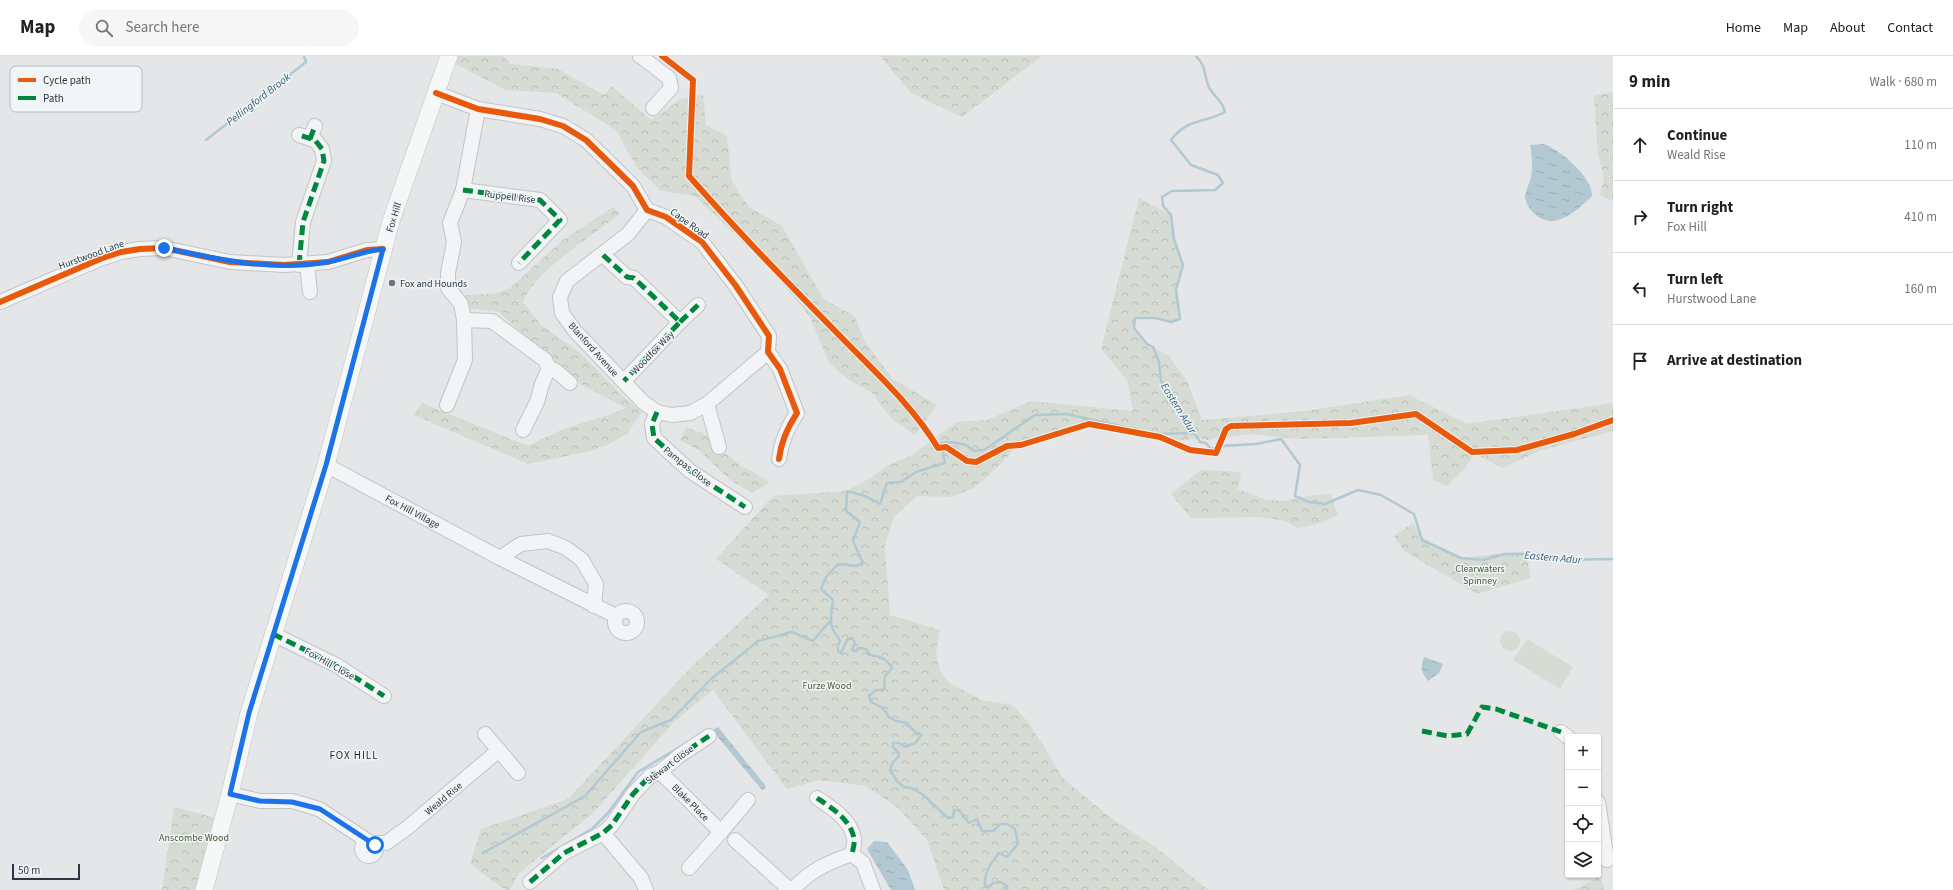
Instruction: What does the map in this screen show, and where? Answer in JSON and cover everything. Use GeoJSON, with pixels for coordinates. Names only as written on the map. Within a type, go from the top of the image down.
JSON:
{"type":"FeatureCollection","features":[{"type":"Feature","properties":{"kind":"main road","name":"Fox Hill"},"geometry":{"type":"LineString","coordinates":[[204,890],[230,794],[249,713],[326,465],[383,249],[397,202],[449,56]]}},
{"type":"Feature","properties":{"kind":"street"},"geometry":{"type":"LineString","coordinates":[[640,56],[669,78],[671,88],[653,108]]}},
{"type":"Feature","properties":{"kind":"street"},"geometry":{"type":"LineString","coordinates":[[436,94],[478,109],[540,119],[563,126],[586,140],[633,186],[647,210]]}},
{"type":"Feature","properties":{"kind":"street"},"geometry":{"type":"LineString","coordinates":[[447,405],[465,360],[464,320],[461,304],[448,288],[448,273],[454,242],[450,223],[463,190],[478,109]]}},
{"type":"Feature","properties":{"kind":"street"},"geometry":{"type":"LineString","coordinates":[[308,133],[322,149],[324,161],[303,222],[303,264],[310,292]]}},
{"type":"Feature","properties":{"kind":"street","name":"Ruppell Rise"},"geometry":{"type":"LineString","coordinates":[[463,190],[540,200],[560,220],[519,263]]}},
{"type":"Feature","properties":{"kind":"street","name":"Blanford Avenue"},"geometry":{"type":"LineString","coordinates":[[647,210],[628,234],[603,255],[567,281],[560,297],[562,313],[575,331],[643,402],[657,412],[672,415],[690,413],[707,404],[768,352]]}},
{"type":"Feature","properties":{"kind":"street","name":"Cape Road"},"geometry":{"type":"LineString","coordinates":[[647,210],[666,217],[702,242],[736,286],[770,336],[768,352]]}},
{"type":"Feature","properties":{"kind":"street","name":"Hurstwood Lane"},"geometry":{"type":"LineString","coordinates":[[0,302],[100,259],[120,252],[140,249],[164,248],[230,262],[303,264],[328,262],[367,250],[383,249]]}},
{"type":"Feature","properties":{"kind":"street","name":"Woodfox Way"},"geometry":{"type":"LineString","coordinates":[[603,255],[627,278],[634,278],[680,322]]}},
{"type":"Feature","properties":{"kind":"street","name":"Woodfox Way"},"geometry":{"type":"LineString","coordinates":[[624,382],[698,305]]}},
{"type":"Feature","properties":{"kind":"street"},"geometry":{"type":"LineString","coordinates":[[464,320],[492,321],[545,360],[550,368],[556,371],[570,384]]}},
{"type":"Feature","properties":{"kind":"street"},"geometry":{"type":"LineString","coordinates":[[768,352],[780,369],[798,413],[787,428],[781,444],[779,459]]}},
{"type":"Feature","properties":{"kind":"street"},"geometry":{"type":"LineString","coordinates":[[523,430],[537,402],[542,384],[550,368]]}},
{"type":"Feature","properties":{"kind":"street"},"geometry":{"type":"LineString","coordinates":[[707,404],[719,447]]}},
{"type":"Feature","properties":{"kind":"street","name":"Pampas Close"},"geometry":{"type":"LineString","coordinates":[[657,412],[652,424],[654,438],[690,471],[745,507]]}},
{"type":"Feature","properties":{"kind":"street","name":"Fox Hill Village"},"geometry":{"type":"LineString","coordinates":[[326,465],[500,558],[616,616]]}},
{"type":"Feature","properties":{"kind":"street"},"geometry":{"type":"LineString","coordinates":[[500,558],[520,544],[548,541],[566,548],[582,560],[596,584],[594,606]]}},
{"type":"Feature","properties":{"kind":"street","name":"Fox Hill Close"},"geometry":{"type":"LineString","coordinates":[[273,634],[336,665],[384,696]]}},
{"type":"Feature","properties":{"kind":"street"},"geometry":{"type":"LineString","coordinates":[[485,734],[518,773]]}},
{"type":"Feature","properties":{"kind":"street","name":"Stewart Close"},"geometry":{"type":"LineString","coordinates":[[530,882],[564,853],[603,833],[612,825],[633,794],[650,776],[660,772],[679,756],[709,736]]}},
{"type":"Feature","properties":{"kind":"street","name":"Weald Rise"},"geometry":{"type":"LineString","coordinates":[[230,794],[260,801],[292,802],[320,809],[367,845],[386,843],[407,828],[499,750]]}},
{"type":"Feature","properties":{"kind":"street","name":"Blake Place"},"geometry":{"type":"LineString","coordinates":[[660,772],[721,832]]}},
{"type":"Feature","properties":{"kind":"street"},"geometry":{"type":"LineString","coordinates":[[817,798],[847,822],[854,839],[852,854]]}},
{"type":"Feature","properties":{"kind":"street"},"geometry":{"type":"LineString","coordinates":[[689,868],[748,800]]}},
{"type":"Feature","properties":{"kind":"street"},"geometry":{"type":"LineString","coordinates":[[1599,806],[1607,860]]}},
{"type":"Feature","properties":{"kind":"street"},"geometry":{"type":"LineString","coordinates":[[603,833],[641,878],[646,890]]}},
{"type":"Feature","properties":{"kind":"street"},"geometry":{"type":"LineString","coordinates":[[735,840],[791,890],[805,877],[823,865],[852,854]]}},
{"type":"Feature","properties":{"kind":"street"},"geometry":{"type":"LineString","coordinates":[[852,854],[863,863],[873,890]]}},
{"type":"Feature","properties":{"kind":"green space"},"geometry":{"type":"Polygon","coordinates":[[[456,56],[503,56],[511,64],[558,69],[604,95],[612,86],[651,120],[681,99],[703,95],[706,125],[727,136],[732,181],[749,207],[782,226],[823,298],[855,317],[865,342],[893,379],[937,405],[915,435],[892,419],[871,392],[849,380],[829,363],[810,317],[767,265],[695,196],[661,191],[637,168],[616,130],[556,93],[505,90],[454,63],[456,56]]]}},
{"type":"Feature","properties":{"kind":"green space"},"geometry":{"type":"Polygon","coordinates":[[[880,56],[1042,56],[962,117],[911,93],[880,56]]]}},
{"type":"Feature","properties":{"kind":"green space"},"geometry":{"type":"Polygon","coordinates":[[[1613,92],[1613,201],[1600,195],[1604,180],[1598,153],[1594,96],[1613,92]]]}},
{"type":"Feature","properties":{"kind":"green space","name":"Furze Wood"},"geometry":{"type":"Polygon","coordinates":[[[1139,198],[1171,215],[1174,239],[1183,265],[1176,290],[1180,319],[1171,322],[1155,318],[1136,318],[1134,328],[1147,344],[1169,356],[1187,381],[1202,420],[1306,411],[1409,395],[1467,424],[1613,403],[1613,431],[1539,451],[1503,468],[1475,454],[1465,468],[1447,486],[1433,480],[1428,435],[1299,439],[1250,434],[1207,440],[1197,438],[1174,442],[1130,429],[1099,424],[1020,441],[1003,462],[975,487],[953,497],[917,496],[893,518],[885,546],[890,615],[940,630],[936,653],[940,672],[950,683],[982,700],[1012,705],[1029,723],[1063,778],[1107,815],[1157,848],[1208,890],[944,890],[927,840],[898,808],[866,786],[819,780],[787,789],[713,690],[674,722],[594,812],[519,873],[510,890],[505,890],[470,864],[481,829],[568,799],[693,665],[769,595],[716,559],[773,496],[847,491],[872,477],[886,466],[910,456],[957,422],[987,420],[1031,401],[1133,411],[1127,380],[1101,349],[1139,198]]]}},
{"type":"Feature","properties":{"kind":"green space"},"geometry":{"type":"Polygon","coordinates":[[[613,207],[620,214],[551,266],[529,291],[523,302],[542,326],[579,352],[623,396],[642,412],[627,434],[607,445],[587,452],[528,464],[414,415],[422,403],[528,446],[563,429],[626,408],[582,385],[498,312],[469,308],[465,295],[493,294],[510,288],[563,240],[613,207]]]}},
{"type":"Feature","properties":{"kind":"green space"},"geometry":{"type":"Polygon","coordinates":[[[686,427],[702,433],[740,465],[770,482],[752,493],[729,479],[700,451],[680,440],[686,427]]]}},
{"type":"Feature","properties":{"kind":"green space"},"geometry":{"type":"Polygon","coordinates":[[[1201,470],[1241,472],[1238,489],[1266,500],[1283,501],[1308,496],[1331,494],[1338,515],[1321,523],[1298,528],[1285,521],[1260,517],[1191,518],[1171,494],[1201,470]]]}},
{"type":"Feature","properties":{"kind":"green space","name":"Clearwaters Spinney"},"geometry":{"type":"Polygon","coordinates":[[[1413,523],[1424,539],[1461,558],[1526,551],[1531,578],[1477,594],[1404,551],[1394,536],[1413,523]]]}},
{"type":"Feature","properties":{"kind":"green space"},"geometry":{"type":"Polygon","coordinates":[[[1506,631],[1514,631],[1520,637],[1520,645],[1514,651],[1506,651],[1500,645],[1500,637],[1506,631]]]}},
{"type":"Feature","properties":{"kind":"green space"},"geometry":{"type":"Polygon","coordinates":[[[1527,639],[1573,667],[1560,689],[1513,660],[1527,639]]]}},
{"type":"Feature","properties":{"kind":"green space","name":"Anscombe Wood"},"geometry":{"type":"Polygon","coordinates":[[[174,807],[223,820],[204,890],[162,890],[174,807]]]}},
{"type":"Feature","properties":{"kind":"green space"},"geometry":{"type":"Polygon","coordinates":[[[1601,876],[1604,890],[1574,890],[1597,878],[1601,878],[1601,876]]]}},
{"type":"Feature","properties":{"kind":"water"},"geometry":{"type":"Polygon","coordinates":[[[1544,144],[1551,147],[1574,165],[1587,181],[1591,189],[1592,196],[1579,208],[1564,218],[1548,221],[1540,218],[1530,209],[1525,198],[1532,174],[1530,145],[1544,144]]]}},
{"type":"Feature","properties":{"kind":"water"},"geometry":{"type":"Polygon","coordinates":[[[1424,657],[1443,664],[1439,673],[1428,681],[1422,669],[1424,657]]]}},
{"type":"Feature","properties":{"kind":"water"},"geometry":{"type":"Polygon","coordinates":[[[718,727],[766,788],[762,790],[717,736],[714,729],[718,727]]]}},
{"type":"Feature","properties":{"kind":"water"},"geometry":{"type":"Polygon","coordinates":[[[874,841],[887,842],[908,870],[915,890],[891,890],[867,849],[874,841]]]}},
{"type":"Feature","properties":{"kind":"waterway","name":"Pellingford Brook"},"geometry":{"type":"LineString","coordinates":[[206,140],[306,62],[304,56]]}},
{"type":"Feature","properties":{"kind":"waterway","name":"Eastern Adur"},"geometry":{"type":"LineString","coordinates":[[1196,56],[1203,67],[1210,89],[1222,104],[1225,112],[1190,124],[1171,140],[1191,165],[1218,175],[1223,183],[1215,190],[1172,191],[1162,197],[1163,206],[1171,215],[1174,239],[1183,265],[1176,290],[1180,319],[1171,322],[1155,318],[1135,318],[1134,328],[1147,344],[1153,347],[1159,362],[1161,381],[1200,442],[1206,443],[1211,449],[1222,446],[1256,444],[1281,439],[1300,465],[1295,496],[1309,502],[1325,504],[1358,490],[1381,495],[1414,514],[1422,540],[1461,558],[1483,560],[1505,554],[1541,554],[1564,560],[1613,559]]}},
{"type":"Feature","properties":{"kind":"waterway"},"geometry":{"type":"LineString","coordinates":[[1005,890],[1007,886],[1001,882],[993,883],[989,887],[985,886],[985,881],[987,872],[999,853],[1007,857],[1018,844],[1015,829],[1007,824],[1000,824],[993,831],[982,831],[977,819],[969,823],[959,810],[954,810],[953,817],[948,818],[922,794],[911,788],[904,787],[897,781],[890,770],[893,762],[899,756],[898,752],[893,747],[893,743],[899,743],[905,747],[915,743],[922,735],[915,732],[907,723],[896,721],[889,717],[883,708],[871,702],[869,696],[876,690],[884,690],[885,676],[892,668],[883,659],[870,655],[866,649],[859,648],[856,651],[852,650],[855,643],[852,638],[847,640],[841,653],[838,651],[840,641],[833,630],[831,622],[833,600],[821,589],[826,577],[838,564],[856,566],[863,563],[853,541],[860,522],[846,511],[847,491],[865,496],[880,504],[887,483],[901,482],[916,472],[945,463],[941,443],[951,442],[966,445],[974,451],[984,450],[1035,415],[1067,414],[1155,434],[1194,433]]}},
{"type":"Feature","properties":{"kind":"waterway"},"geometry":{"type":"LineString","coordinates":[[483,853],[585,796],[641,732],[671,720],[711,679],[758,641],[792,632],[813,641],[830,621]]}},
{"type":"Feature","properties":{"kind":"waterway"},"geometry":{"type":"LineString","coordinates":[[542,858],[592,829],[608,813],[638,772],[683,745]]}},
{"type":"Feature","properties":{"kind":"marked path"},"geometry":{"type":"LineString","coordinates":[[310,139],[315,126]]}},
{"type":"Feature","properties":{"kind":"marked path"},"geometry":{"type":"LineString","coordinates":[[299,135],[315,140],[322,149],[324,161],[303,222],[299,265]]}},
{"type":"Feature","properties":{"kind":"marked path"},"geometry":{"type":"LineString","coordinates":[[463,190],[540,200],[560,220],[519,263]]}},
{"type":"Feature","properties":{"kind":"marked path"},"geometry":{"type":"LineString","coordinates":[[603,255],[627,277],[634,278],[680,322],[624,381]]}},
{"type":"Feature","properties":{"kind":"marked path"},"geometry":{"type":"LineString","coordinates":[[680,322],[698,305]]}},
{"type":"Feature","properties":{"kind":"marked path"},"geometry":{"type":"LineString","coordinates":[[657,412],[652,424],[654,438],[690,471],[745,507]]}},
{"type":"Feature","properties":{"kind":"marked path"},"geometry":{"type":"LineString","coordinates":[[273,634],[336,665],[384,696]]}},
{"type":"Feature","properties":{"kind":"marked path"},"geometry":{"type":"LineString","coordinates":[[1422,731],[1448,736],[1467,734],[1482,707],[1496,709],[1561,732]]}},
{"type":"Feature","properties":{"kind":"marked path"},"geometry":{"type":"LineString","coordinates":[[530,882],[564,853],[603,833],[612,825],[633,794],[650,776],[660,772],[679,756],[709,736]]}},
{"type":"Feature","properties":{"kind":"marked path"},"geometry":{"type":"LineString","coordinates":[[817,798],[840,815],[849,825],[854,840],[852,854]]}},
{"type":"Feature","properties":{"kind":"cycle path"},"geometry":{"type":"LineString","coordinates":[[662,56],[693,80],[689,176],[764,258],[893,390],[917,418],[938,448],[946,447],[967,461],[976,462],[1007,446],[1021,445],[1089,424],[1160,437],[1190,450],[1216,453],[1226,429],[1231,426],[1351,423],[1416,414],[1472,452],[1517,450],[1574,434],[1613,420]]}},
{"type":"Feature","properties":{"kind":"cycle path"},"geometry":{"type":"LineString","coordinates":[[436,93],[478,109],[540,119],[563,126],[586,140],[633,186],[647,210],[666,217],[702,242],[736,286],[769,336],[768,352],[780,369],[797,413],[785,435],[781,446],[779,459]]}},
{"type":"Feature","properties":{"kind":"cycle path"},"geometry":{"type":"LineString","coordinates":[[0,302],[100,259],[121,252],[140,249],[164,248],[230,262],[284,265],[328,262],[367,250],[383,249]]}},
{"type":"Feature","properties":{"kind":"place","name":"Fox and Hounds"},"geometry":{"type":"Point","coordinates":[392,283]}},
{"type":"Feature","properties":{"kind":"district","name":"FOX HILL"},"geometry":{"type":"Point","coordinates":[354,755]}},
{"type":"Feature","properties":{"kind":"route"},"geometry":{"type":"LineString","coordinates":[[164,248],[230,262],[284,265],[328,262],[367,250],[383,249],[326,465],[249,713],[230,794],[260,801],[292,802],[320,809],[375,845]]}}]}
